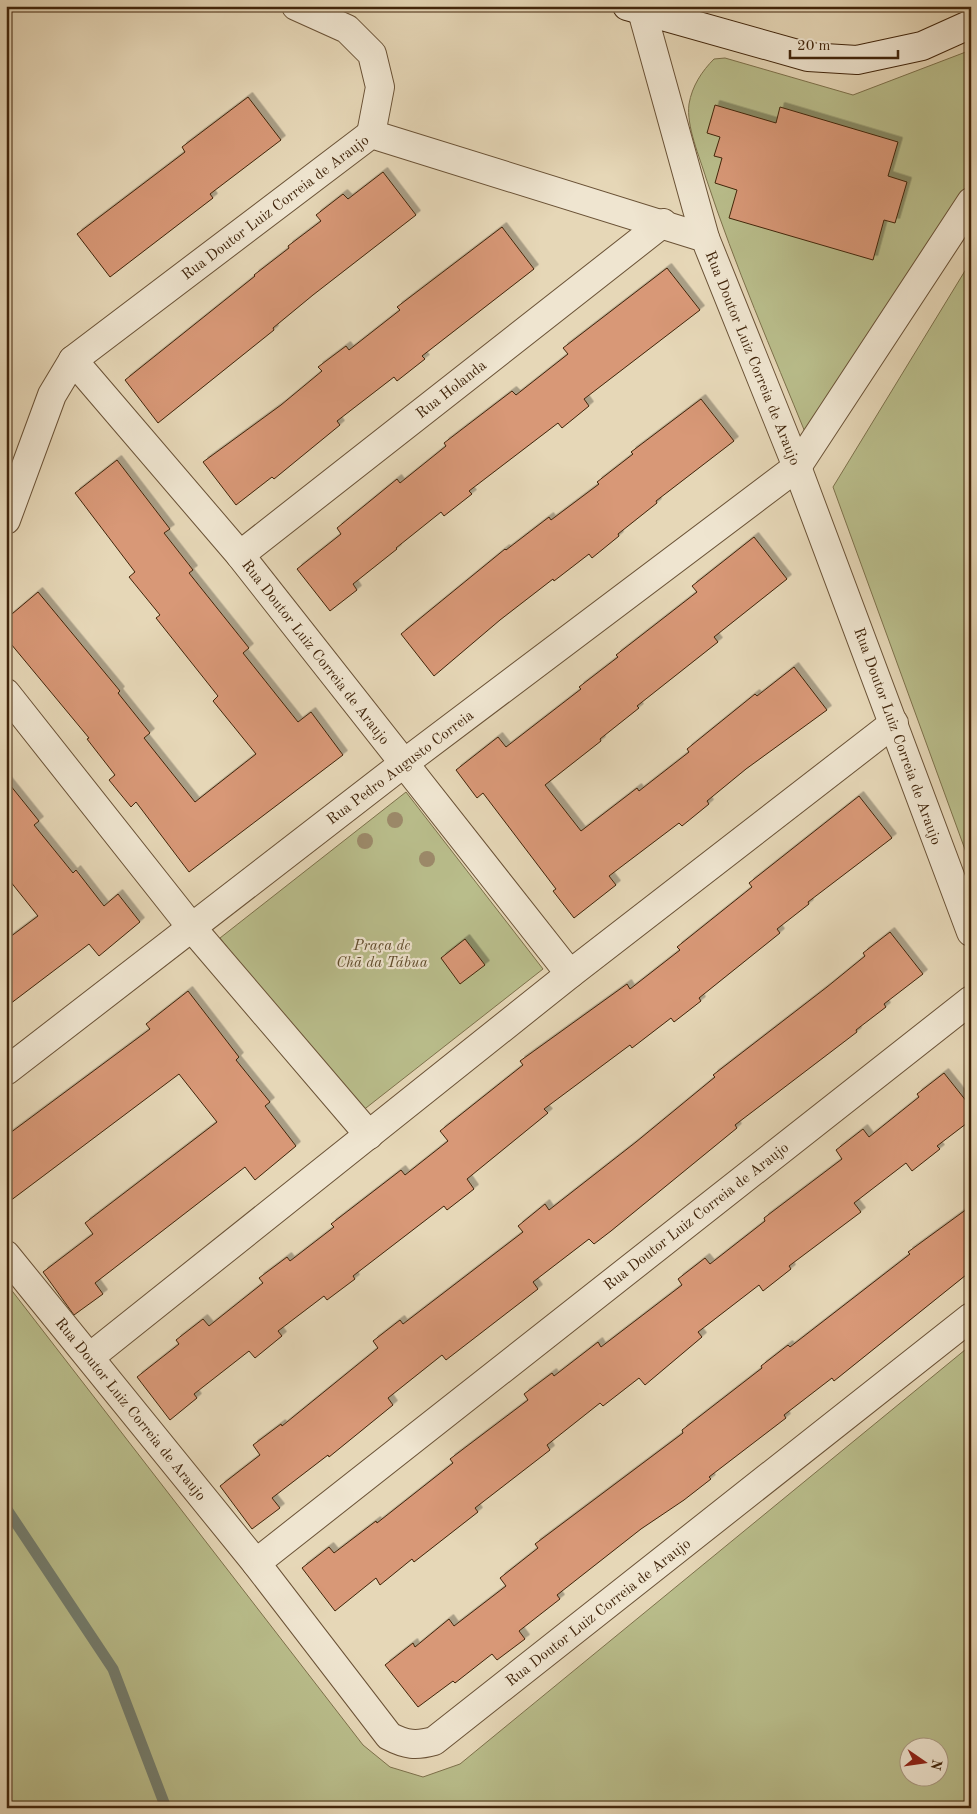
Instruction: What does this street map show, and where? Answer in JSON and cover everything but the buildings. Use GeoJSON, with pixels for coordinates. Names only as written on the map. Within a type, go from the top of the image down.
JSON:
{"type":"FeatureCollection","features":[{"type":"Feature","properties":{"kind":"street"},"geometry":{"type":"LineString","coordinates":[[296,6],[347,29],[372,54],[380,87],[371,134]]}},
{"type":"Feature","properties":{"kind":"street"},"geometry":{"type":"LineString","coordinates":[[635,9],[808,57],[857,60],[922,46],[971,24]]}},
{"type":"Feature","properties":{"kind":"street"},"geometry":{"type":"LineString","coordinates":[[635,9],[705,238]]}},
{"type":"Feature","properties":{"kind":"street","name":"Rua Doutor Luiz Correia de Araujo"},"geometry":{"type":"LineString","coordinates":[[6,520],[52,395],[73,360],[371,134],[663,223],[705,238],[797,467],[971,932]]}},
{"type":"Feature","properties":{"kind":"street","name":"Rua Pedro Augusto Correia"},"geometry":{"type":"LineString","coordinates":[[6,1071],[403,764],[797,467],[971,202]]}},
{"type":"Feature","properties":{"kind":"street","name":"Rua Holanda"},"geometry":{"type":"LineString","coordinates":[[240,554],[663,223]]}},
{"type":"Feature","properties":{"kind":"street","name":"Rua Doutor Luiz Correia de Araujo"},"geometry":{"type":"LineString","coordinates":[[73,360],[240,554],[403,764],[570,974]]}},
{"type":"Feature","properties":{"kind":"street"},"geometry":{"type":"LineString","coordinates":[[6,693],[192,928],[369,1135]]}},
{"type":"Feature","properties":{"kind":"street"},"geometry":{"type":"LineString","coordinates":[[90,1357],[570,974],[894,723]]}},
{"type":"Feature","properties":{"kind":"street","name":"Rua Doutor Luiz Correia de Araujo"},"geometry":{"type":"LineString","coordinates":[[256,1563],[971,1000]]}},
{"type":"Feature","properties":{"kind":"street","name":"Rua Doutor Luiz Correia de Araujo"},"geometry":{"type":"LineString","coordinates":[[6,1255],[256,1563],[390,1736],[404,1744],[418,1746],[434,1742],[971,1318]]}},
{"type":"Feature","properties":{"kind":"green space"},"geometry":{"type":"Polygon","coordinates":[[[971,50],[971,179],[807,437],[741,276],[697,152],[691,132],[689,113],[692,91],[705,69],[714,59],[725,58],[853,95],[971,50]]]}},
{"type":"Feature","properties":{"kind":"green space"},"geometry":{"type":"Polygon","coordinates":[[[971,261],[971,866],[833,487],[971,261]]]}},
{"type":"Feature","properties":{"kind":"green space","name":"Praça de Chã da Tábua"},"geometry":{"type":"Polygon","coordinates":[[[406,792],[543,969],[357,1115],[220,938],[406,792]]]}},
{"type":"Feature","properties":{"kind":"green space"},"geometry":{"type":"Polygon","coordinates":[[[6,1283],[363,1745],[390,1767],[423,1777],[460,1764],[971,1345],[971,1808],[6,1808],[6,1283]]]}},
{"type":"Feature","properties":{"kind":"waterway"},"geometry":{"type":"LineString","coordinates":[[6,1508],[113,1669],[166,1808]]}}]}
